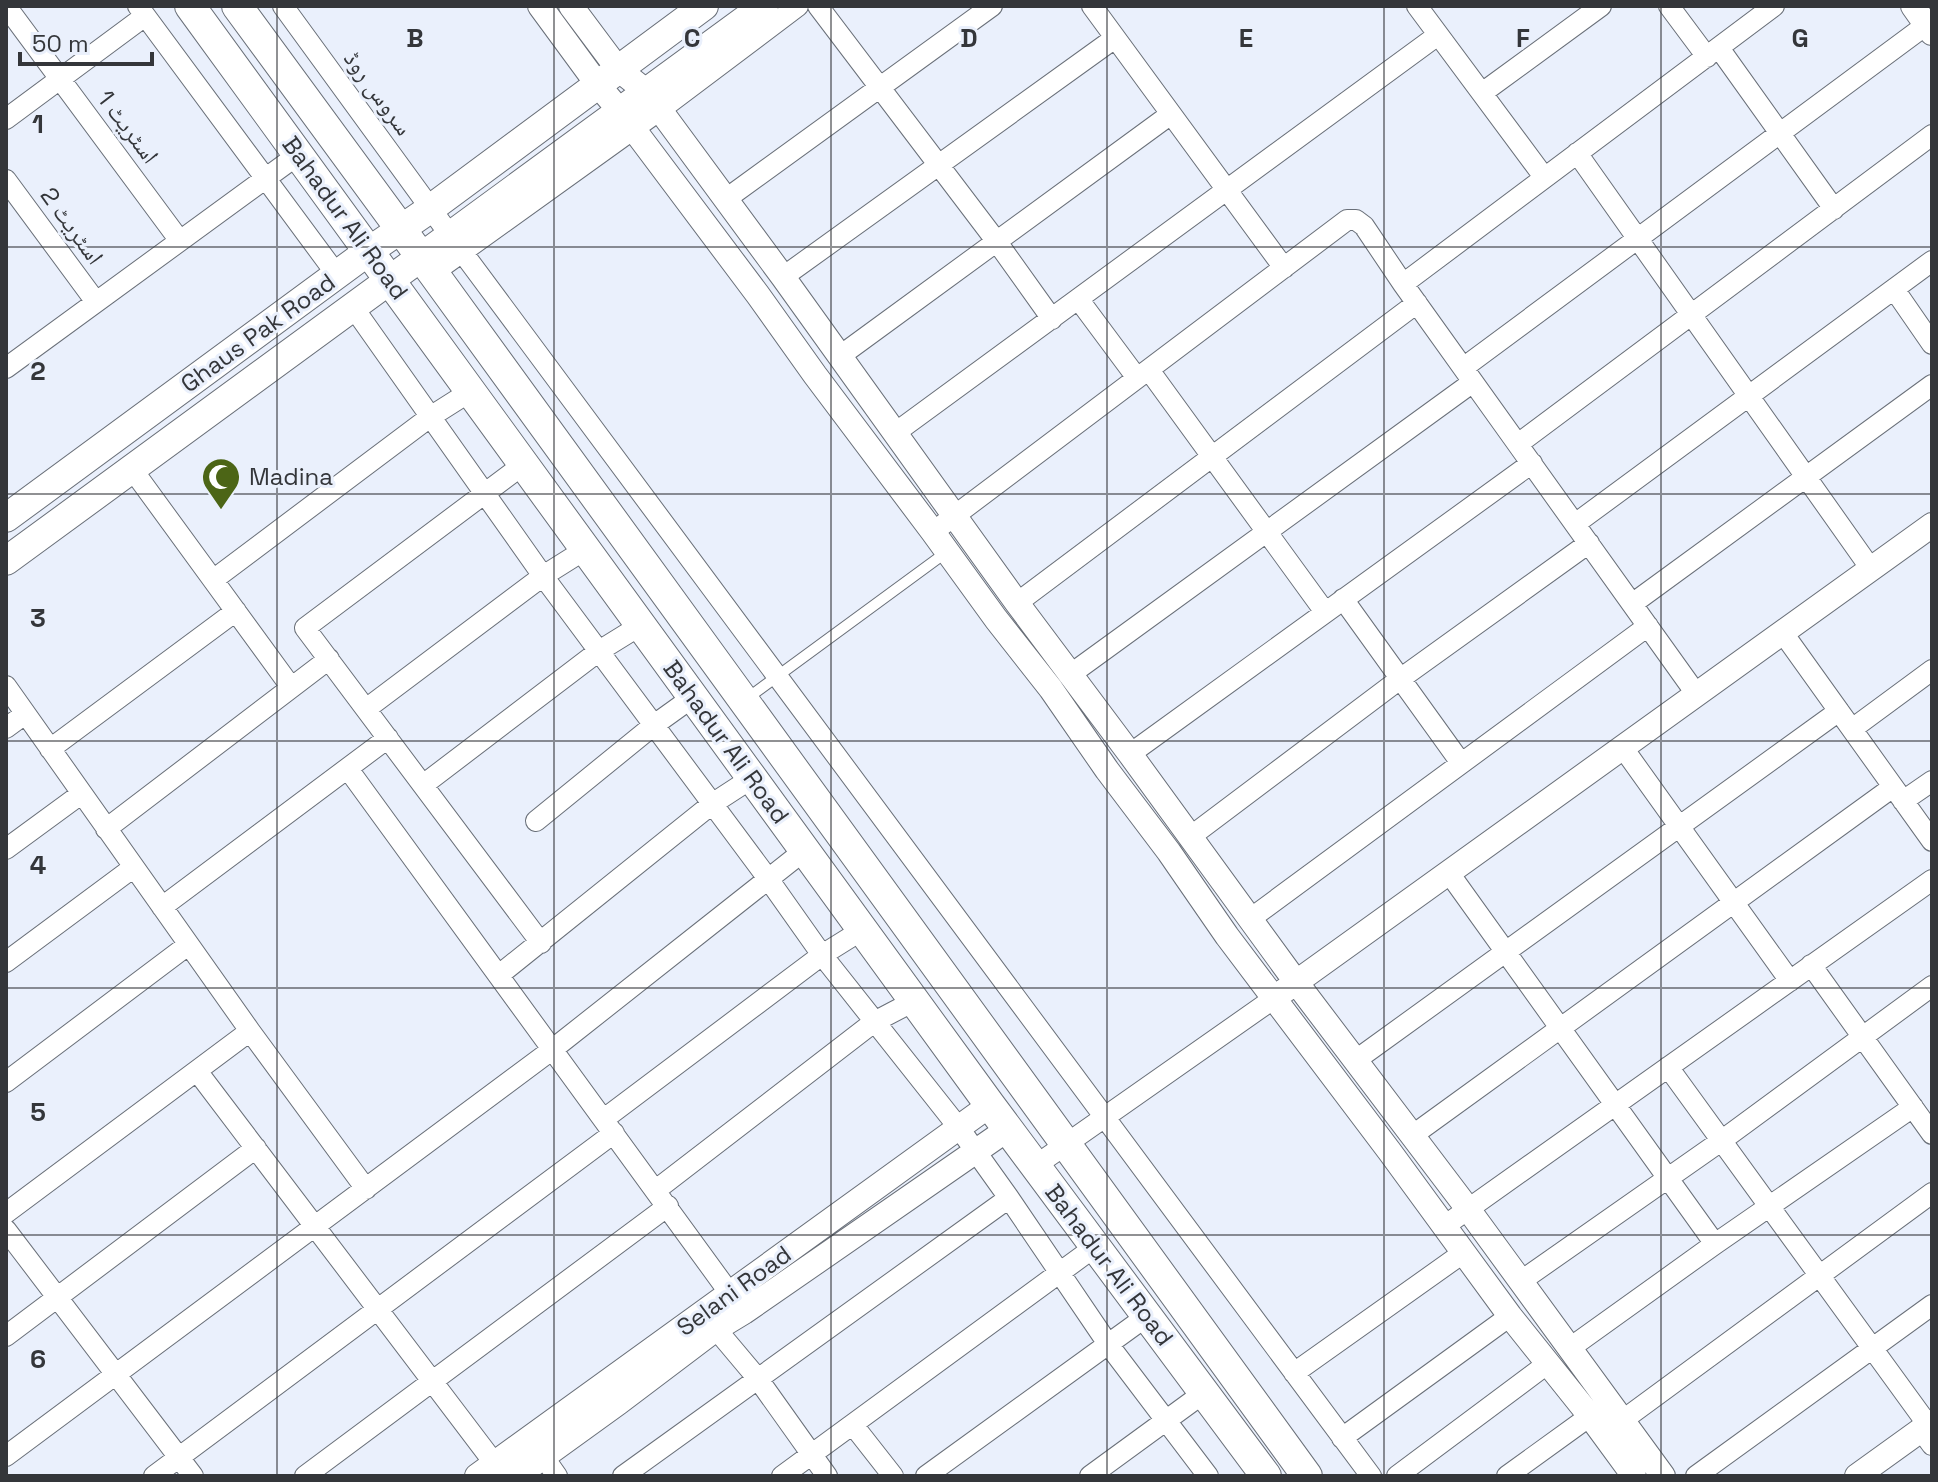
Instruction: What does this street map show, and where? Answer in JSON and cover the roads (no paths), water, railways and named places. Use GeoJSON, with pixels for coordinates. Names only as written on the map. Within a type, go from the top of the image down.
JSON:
{"type":"FeatureCollection","features":[{"type":"Feature","properties":{"kind":"main road","name":"Bahadur Ali Road"},"geometry":{"type":"LineString","coordinates":[[190,6],[1262,1474]]}},
{"type":"Feature","properties":{"kind":"main road","name":"Bahadur Ali Road"},"geometry":{"type":"LineString","coordinates":[[237,6],[1307,1476]]}},
{"type":"Feature","properties":{"kind":"main road","name":"Ghaus Pak Road"},"geometry":{"type":"LineString","coordinates":[[10,506],[430,209],[704,6]]}},
{"type":"Feature","properties":{"kind":"main road"},"geometry":{"type":"LineString","coordinates":[[6,561],[390,280],[427,265],[654,101],[764,6]]}},
{"type":"Feature","properties":{"kind":"street","name":"اسٹریٹ 1"},"geometry":{"type":"LineString","coordinates":[[6,6],[180,241]]}},
{"type":"Feature","properties":{"kind":"street","name":"سروس روڈ"},"geometry":{"type":"LineString","coordinates":[[283,6],[456,245],[1371,1476]]}},
{"type":"Feature","properties":{"kind":"street"},"geometry":{"type":"LineString","coordinates":[[540,6],[608,77],[654,101],[953,516],[1663,1476]]}},
{"type":"Feature","properties":{"kind":"street"},"geometry":{"type":"LineString","coordinates":[[571,6],[627,120],[1051,689],[1273,999],[1633,1476]]}},
{"type":"Feature","properties":{"kind":"street"},"geometry":{"type":"LineString","coordinates":[[654,101],[798,6]]}},
{"type":"Feature","properties":{"kind":"street"},"geometry":{"type":"LineString","coordinates":[[818,6],[1052,319]]}},
{"type":"Feature","properties":{"kind":"street"},"geometry":{"type":"LineString","coordinates":[[726,199],[992,6]]}},
{"type":"Feature","properties":{"kind":"street"},"geometry":{"type":"LineString","coordinates":[[1092,6],[1284,268]]}},
{"type":"Feature","properties":{"kind":"street"},"geometry":{"type":"LineString","coordinates":[[1482,93],[1601,6]]}},
{"type":"Feature","properties":{"kind":"street"},"geometry":{"type":"LineString","coordinates":[[1669,6],[1713,52],[1779,133],[1834,209]]}},
{"type":"Feature","properties":{"kind":"street"},"geometry":{"type":"LineString","coordinates":[[1403,284],[1774,6]]}},
{"type":"Feature","properties":{"kind":"street"},"geometry":{"type":"LineString","coordinates":[[1427,10],[1438,35],[1544,177]]}},
{"type":"Feature","properties":{"kind":"street"},"geometry":{"type":"LineString","coordinates":[[6,119],[60,79],[141,11],[337,275]]}},
{"type":"Feature","properties":{"kind":"street"},"geometry":{"type":"LineString","coordinates":[[1071,674],[1266,532],[1468,375],[1637,238],[1924,21]]}},
{"type":"Feature","properties":{"kind":"street"},"geometry":{"type":"LineString","coordinates":[[895,433],[1438,35]]}},
{"type":"Feature","properties":{"kind":"street"},"geometry":{"type":"LineString","coordinates":[[783,277],[1115,38]]}},
{"type":"Feature","properties":{"kind":"street"},"geometry":{"type":"LineString","coordinates":[[840,356],[1171,114]]}},
{"type":"Feature","properties":{"kind":"street"},"geometry":{"type":"LineString","coordinates":[[1518,444],[1932,135]]}},
{"type":"Feature","properties":{"kind":"street"},"geometry":{"type":"LineString","coordinates":[[1577,153],[1871,569]]}},
{"type":"Feature","properties":{"kind":"street"},"geometry":{"type":"LineString","coordinates":[[6,368],[299,154]]}},
{"type":"Feature","properties":{"kind":"street","name":"اسٹریٹ 2"},"geometry":{"type":"LineString","coordinates":[[6,180],[96,302]]}},
{"type":"Feature","properties":{"kind":"street"},"geometry":{"type":"LineString","coordinates":[[933,532],[1347,220],[1356,220],[1364,226],[1697,695]]}},
{"type":"Feature","properties":{"kind":"street"},"geometry":{"type":"LineString","coordinates":[[1575,524],[1932,261]]}},
{"type":"Feature","properties":{"kind":"street"},"geometry":{"type":"LineString","coordinates":[[1894,289],[1932,344]]}},
{"type":"Feature","properties":{"kind":"street"},"geometry":{"type":"LineString","coordinates":[[1079,300],[1212,456],[1325,612]]}},
{"type":"Feature","properties":{"kind":"street"},"geometry":{"type":"LineString","coordinates":[[1017,603],[1417,303]]}},
{"type":"Feature","properties":{"kind":"street"},"geometry":{"type":"LineString","coordinates":[[353,307],[543,576],[822,955],[959,1128],[1108,1344],[1208,1476]]}},
{"type":"Feature","properties":{"kind":"street"},"geometry":{"type":"LineString","coordinates":[[1632,604],[1932,385]]}},
{"type":"Feature","properties":{"kind":"street"},"geometry":{"type":"LineString","coordinates":[[213,580],[430,417],[471,391]]}},
{"type":"Feature","properties":{"kind":"street"},"geometry":{"type":"LineString","coordinates":[[1130,754],[1532,463]]}},
{"type":"Feature","properties":{"kind":"street"},"geometry":{"type":"LineString","coordinates":[[524,464],[305,628],[541,943]]}},
{"type":"Feature","properties":{"kind":"street"},"geometry":{"type":"LineString","coordinates":[[132,469],[291,687]]}},
{"type":"Feature","properties":{"kind":"street"},"geometry":{"type":"LineString","coordinates":[[1035,1166],[1273,999],[1871,569],[1929,532]]}},
{"type":"Feature","properties":{"kind":"street"},"geometry":{"type":"LineString","coordinates":[[1190,837],[1400,679],[1589,543]]}},
{"type":"Feature","properties":{"kind":"street"},"geometry":{"type":"LineString","coordinates":[[366,709],[543,576],[586,549]]}},
{"type":"Feature","properties":{"kind":"street"},"geometry":{"type":"LineString","coordinates":[[1343,599],[1461,763]]}},
{"type":"Feature","properties":{"kind":"street"},"geometry":{"type":"LineString","coordinates":[[50,749],[236,611]]}},
{"type":"Feature","properties":{"kind":"street"},"geometry":{"type":"LineString","coordinates":[[423,785],[599,651],[641,625]]}},
{"type":"Feature","properties":{"kind":"street"},"geometry":{"type":"LineString","coordinates":[[1250,919],[1648,626]]}},
{"type":"Feature","properties":{"kind":"street"},"geometry":{"type":"LineString","coordinates":[[1783,633],[1932,841]]}},
{"type":"Feature","properties":{"kind":"street"},"geometry":{"type":"LineString","coordinates":[[106,829],[329,659]]}},
{"type":"Feature","properties":{"kind":"street"},"geometry":{"type":"LineString","coordinates":[[1852,729],[1932,670]]}},
{"type":"Feature","properties":{"kind":"street"},"geometry":{"type":"LineString","coordinates":[[6,686],[188,945],[366,1189]]}},
{"type":"Feature","properties":{"kind":"street"},"geometry":{"type":"LineString","coordinates":[[536,821],[693,697]]}},
{"type":"Feature","properties":{"kind":"street"},"geometry":{"type":"LineString","coordinates":[[1356,1060],[1839,711]]}},
{"type":"Feature","properties":{"kind":"street"},"geometry":{"type":"LineString","coordinates":[[6,728],[25,714]]}},
{"type":"Feature","properties":{"kind":"street"},"geometry":{"type":"LineString","coordinates":[[162,907],[388,738]]}},
{"type":"Feature","properties":{"kind":"street"},"geometry":{"type":"LineString","coordinates":[[1623,748],[1790,981]]}},
{"type":"Feature","properties":{"kind":"street"},"geometry":{"type":"LineString","coordinates":[[348,769],[737,1303]]}},
{"type":"Feature","properties":{"kind":"street"},"geometry":{"type":"LineString","coordinates":[[499,975],[712,804],[752,778]]}},
{"type":"Feature","properties":{"kind":"street"},"geometry":{"type":"LineString","coordinates":[[1413,1135],[1733,902],[1898,794],[1932,781]]}},
{"type":"Feature","properties":{"kind":"street"},"geometry":{"type":"LineString","coordinates":[[6,849],[81,794]]}},
{"type":"Feature","properties":{"kind":"street"},"geometry":{"type":"LineString","coordinates":[[6,1456],[553,1049],[805,850]]}},
{"type":"Feature","properties":{"kind":"street"},"geometry":{"type":"LineString","coordinates":[[6,962],[134,867]]}},
{"type":"Feature","properties":{"kind":"street"},"geometry":{"type":"LineString","coordinates":[[1449,873],[1715,1244]]}},
{"type":"Feature","properties":{"kind":"street"},"geometry":{"type":"LineString","coordinates":[[1443,1227],[1932,880]]}},
{"type":"Feature","properties":{"kind":"street"},"geometry":{"type":"LineString","coordinates":[[154,1476],[378,1309],[822,955],[862,930]]}},
{"type":"Feature","properties":{"kind":"street"},"geometry":{"type":"LineString","coordinates":[[6,1082],[188,945]]}},
{"type":"Feature","properties":{"kind":"street"},"geometry":{"type":"LineString","coordinates":[[1811,965],[1932,1134]]}},
{"type":"Feature","properties":{"kind":"street"},"geometry":{"type":"LineString","coordinates":[[1521,1281],[1721,1141],[1932,986]]}},
{"type":"Feature","properties":{"kind":"street"},"geometry":{"type":"LineString","coordinates":[[305,1476],[432,1381],[662,1198],[874,1022],[914,1001]]}},
{"type":"Feature","properties":{"kind":"street"},"geometry":{"type":"LineString","coordinates":[[6,1213],[250,1031]]}},
{"type":"Feature","properties":{"kind":"street"},"geometry":{"type":"LineString","coordinates":[[1668,1067],[1872,1348],[1928,1431],[1873,1471]]}},
{"type":"Feature","properties":{"kind":"street"},"geometry":{"type":"LineString","coordinates":[[197,1071],[432,1381],[492,1472]]}},
{"type":"Feature","properties":{"kind":"street"},"geometry":{"type":"LineString","coordinates":[[1570,1348],[1913,1107]]}},
{"type":"Feature","properties":{"kind":"street","name":"Selani Road"},"geometry":{"type":"LineString","coordinates":[[517,1476],[550,1466],[618,1403],[716,1329],[737,1303],[959,1128],[999,1117]]}},
{"type":"Feature","properties":{"kind":"street","name":"Selani Road"},"geometry":{"type":"LineString","coordinates":[[492,1472],[737,1303],[974,1151],[999,1117]]}},
{"type":"Feature","properties":{"kind":"street"},"geometry":{"type":"LineString","coordinates":[[6,1336],[256,1148]]}},
{"type":"Feature","properties":{"kind":"street"},"geometry":{"type":"LineString","coordinates":[[1623,1420],[1932,1193]]}},
{"type":"Feature","properties":{"kind":"street"},"geometry":{"type":"LineString","coordinates":[[623,1476],[1009,1198]]}},
{"type":"Feature","properties":{"kind":"street"},"geometry":{"type":"LineString","coordinates":[[6,1230],[193,1476]]}},
{"type":"Feature","properties":{"kind":"street"},"geometry":{"type":"LineString","coordinates":[[782,1476],[1096,1246]]}},
{"type":"Feature","properties":{"kind":"street"},"geometry":{"type":"LineString","coordinates":[[1294,1373],[1463,1253]]}},
{"type":"Feature","properties":{"kind":"street"},"geometry":{"type":"LineString","coordinates":[[1696,1476],[1932,1305]]}},
{"type":"Feature","properties":{"kind":"street"},"geometry":{"type":"LineString","coordinates":[[926,1476],[1147,1316]]}},
{"type":"Feature","properties":{"kind":"street"},"geometry":{"type":"LineString","coordinates":[[1342,1438],[1510,1316]]}},
{"type":"Feature","properties":{"kind":"street"},"geometry":{"type":"LineString","coordinates":[[716,1329],[758,1379],[827,1476]]}},
{"type":"Feature","properties":{"kind":"street"},"geometry":{"type":"LineString","coordinates":[[1397,1476],[1547,1364]]}},
{"type":"Feature","properties":{"kind":"street"},"geometry":{"type":"LineString","coordinates":[[1090,1476],[1205,1392]]}},
{"type":"Feature","properties":{"kind":"street"},"geometry":{"type":"LineString","coordinates":[[1507,1476],[1590,1416]]}},
{"type":"Feature","properties":{"kind":"street"},"geometry":{"type":"LineString","coordinates":[[853,1425],[893,1476]]}},
{"type":"Feature","properties":{"kind":"lane"},"geometry":{"type":"LineString","coordinates":[[744,702],[948,551]]}},
{"type":"Feature","properties":{"kind":"place","name":"Madina"},"geometry":{"type":"Point","coordinates":[221,511]}}]}
